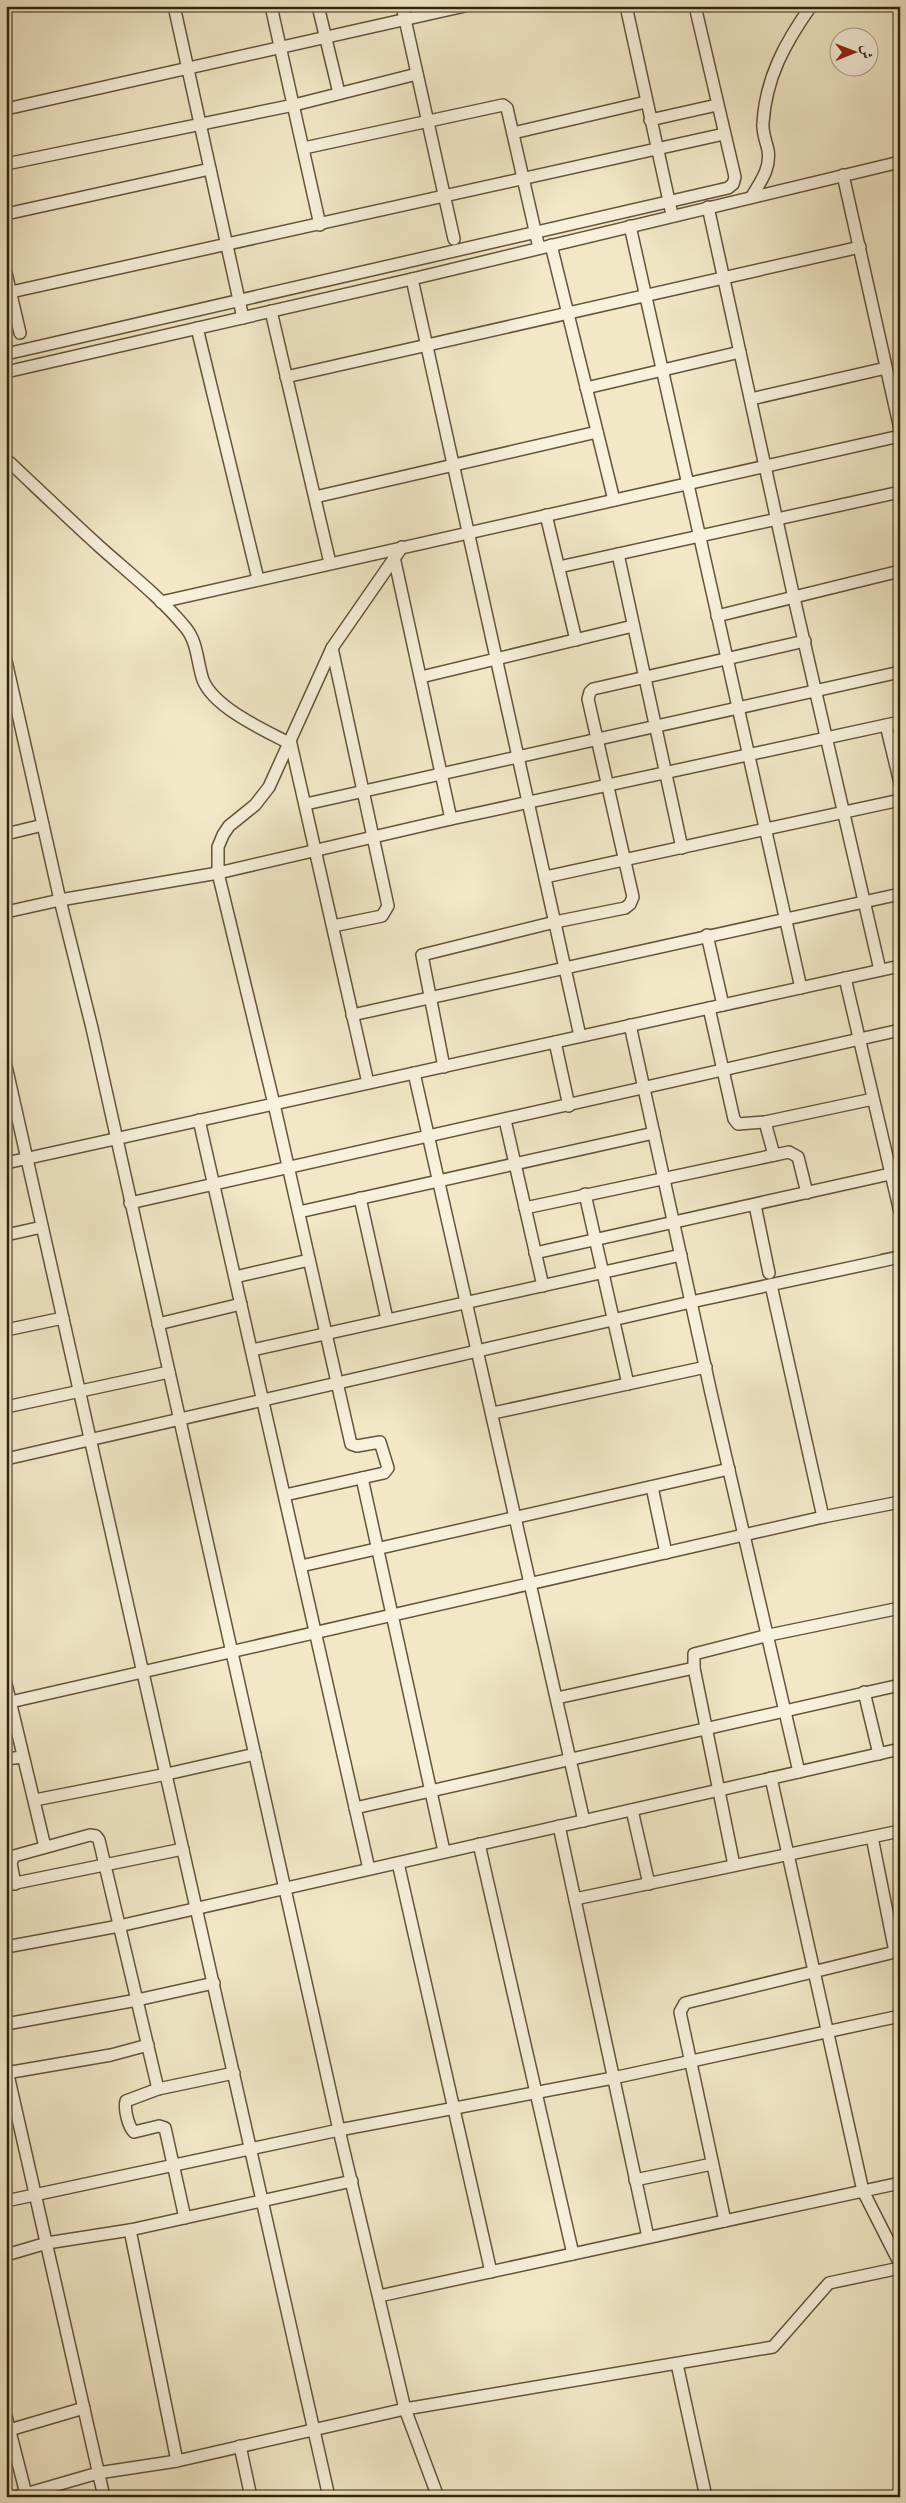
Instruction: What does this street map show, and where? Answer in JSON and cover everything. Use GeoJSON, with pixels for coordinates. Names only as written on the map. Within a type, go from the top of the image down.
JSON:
{"type":"FeatureCollection","features":[{"type":"Feature","properties":{"kind":"street"},"geometry":{"type":"LineString","coordinates":[[174,6],[243,318]]}},
{"type":"Feature","properties":{"kind":"street"},"geometry":{"type":"LineString","coordinates":[[271,6],[320,225]]}},
{"type":"Feature","properties":{"kind":"street"},"geometry":{"type":"LineString","coordinates":[[318,6],[339,93]]}},
{"type":"Feature","properties":{"kind":"street"},"geometry":{"type":"LineString","coordinates":[[402,6],[454,239]]}},
{"type":"Feature","properties":{"kind":"street"},"geometry":{"type":"LineString","coordinates":[[6,109],[465,6]]}},
{"type":"Feature","properties":{"kind":"street"},"geometry":{"type":"LineString","coordinates":[[626,6],[672,216]]}},
{"type":"Feature","properties":{"kind":"street"},"geometry":{"type":"LineString","coordinates":[[6,354],[728,188],[733,184],[735,177],[695,6]]}},
{"type":"Feature","properties":{"kind":"street"},"geometry":{"type":"LineString","coordinates":[[752,196],[766,172],[769,160],[763,126],[773,72],[788,39],[811,6]]}},
{"type":"Feature","properties":{"kind":"street"},"geometry":{"type":"LineString","coordinates":[[6,164],[200,125],[417,74]]}},
{"type":"Feature","properties":{"kind":"street"},"geometry":{"type":"LineString","coordinates":[[513,133],[646,102]]}},
{"type":"Feature","properties":{"kind":"street"},"geometry":{"type":"LineString","coordinates":[[304,148],[503,104],[507,108],[539,248]]}},
{"type":"Feature","properties":{"kind":"street"},"geometry":{"type":"LineString","coordinates":[[650,120],[717,105]]}},
{"type":"Feature","properties":{"kind":"street"},"geometry":{"type":"LineString","coordinates":[[11,292],[226,246],[724,134]]}},
{"type":"Feature","properties":{"kind":"street"},"geometry":{"type":"LineString","coordinates":[[6,372],[412,279],[900,162]]}},
{"type":"Feature","properties":{"kind":"street"},"geometry":{"type":"LineString","coordinates":[[6,214],[210,170]]}},
{"type":"Feature","properties":{"kind":"street"},"geometry":{"type":"LineString","coordinates":[[843,175],[900,430]]}},
{"type":"Feature","properties":{"kind":"street"},"geometry":{"type":"LineString","coordinates":[[708,207],[778,518],[794,598],[866,901],[880,970]]}},
{"type":"Feature","properties":{"kind":"street"},"geometry":{"type":"LineString","coordinates":[[630,226],[801,988]]}},
{"type":"Feature","properties":{"kind":"street"},"geometry":{"type":"LineString","coordinates":[[551,246],[614,500]]}},
{"type":"Feature","properties":{"kind":"street"},"geometry":{"type":"LineString","coordinates":[[286,377],[860,247]]}},
{"type":"Feature","properties":{"kind":"street"},"geometry":{"type":"LineString","coordinates":[[6,273],[20,333]]}},
{"type":"Feature","properties":{"kind":"street"},"geometry":{"type":"LineString","coordinates":[[412,279],[580,1036]]}},
{"type":"Feature","properties":{"kind":"street"},"geometry":{"type":"LineString","coordinates":[[271,312],[330,563]]}},
{"type":"Feature","properties":{"kind":"street"},"geometry":{"type":"LineString","coordinates":[[197,328],[258,579]]}},
{"type":"Feature","properties":{"kind":"street"},"geometry":{"type":"LineString","coordinates":[[586,388],[740,352]]}},
{"type":"Feature","properties":{"kind":"street"},"geometry":{"type":"LineString","coordinates":[[751,399],[886,368]]}},
{"type":"Feature","properties":{"kind":"street"},"geometry":{"type":"LineString","coordinates":[[315,497],[597,432]]}},
{"type":"Feature","properties":{"kind":"street"},"geometry":{"type":"LineString","coordinates":[[161,602],[900,436]]}},
{"type":"Feature","properties":{"kind":"street"},"geometry":{"type":"LineString","coordinates":[[6,459],[75,525],[161,602],[190,633],[204,681],[212,694],[227,707],[291,744],[368,1083]]}},
{"type":"Feature","properties":{"kind":"street"},"geometry":{"type":"LineString","coordinates":[[560,567],[900,492]]}},
{"type":"Feature","properties":{"kind":"street"},"geometry":{"type":"LineString","coordinates":[[546,515],[576,640]]}},
{"type":"Feature","properties":{"kind":"street"},"geometry":{"type":"LineString","coordinates":[[285,1495],[386,1471],[382,1445],[377,1442],[357,1446],[351,1444],[274,1104],[218,873],[219,840],[229,826],[255,805],[270,787],[291,744],[332,648],[402,547]]}},
{"type":"Feature","properties":{"kind":"street"},"geometry":{"type":"LineString","coordinates":[[618,554],[643,679],[682,848]]}},
{"type":"Feature","properties":{"kind":"street"},"geometry":{"type":"LineString","coordinates":[[394,557],[451,819]]}},
{"type":"Feature","properties":{"kind":"street"},"geometry":{"type":"LineString","coordinates":[[717,616],[900,571]]}},
{"type":"Feature","properties":{"kind":"street"},"geometry":{"type":"LineString","coordinates":[[421,677],[633,626]]}},
{"type":"Feature","properties":{"kind":"street"},"geometry":{"type":"LineString","coordinates":[[444,1066],[421,959],[424,953],[555,922],[625,908],[630,904],[633,897],[588,699],[590,692],[594,689],[805,641]]}},
{"type":"Feature","properties":{"kind":"street"},"geometry":{"type":"LineString","coordinates":[[332,648],[388,906],[382,916],[333,926]]}},
{"type":"Feature","properties":{"kind":"street"},"geometry":{"type":"LineString","coordinates":[[6,662],[60,900],[92,1028],[339,2130],[405,2409],[438,2497]]}},
{"type":"Feature","properties":{"kind":"street"},"geometry":{"type":"LineString","coordinates":[[306,804],[900,672]]}},
{"type":"Feature","properties":{"kind":"street"},"geometry":{"type":"LineString","coordinates":[[6,912],[60,900],[218,873],[316,852],[451,819],[900,722]]}},
{"type":"Feature","properties":{"kind":"street"},"geometry":{"type":"LineString","coordinates":[[886,725],[900,784]]}},
{"type":"Feature","properties":{"kind":"street"},"geometry":{"type":"LineString","coordinates":[[545,877],[900,800]]}},
{"type":"Feature","properties":{"kind":"street"},"geometry":{"type":"LineString","coordinates":[[6,834],[43,826]]}},
{"type":"Feature","properties":{"kind":"street"},"geometry":{"type":"LineString","coordinates":[[352,1015],[566,969],[707,935],[900,894]]}},
{"type":"Feature","properties":{"kind":"street"},"geometry":{"type":"LineString","coordinates":[[707,935],[723,1005]]}},
{"type":"Feature","properties":{"kind":"street"},"geometry":{"type":"LineString","coordinates":[[6,1163],[900,966]]}},
{"type":"Feature","properties":{"kind":"street"},"geometry":{"type":"LineString","coordinates":[[845,978],[900,1212]]}},
{"type":"Feature","properties":{"kind":"street"},"geometry":{"type":"LineString","coordinates":[[709,1008],[734,1119],[738,1124],[765,1122],[873,1099]]}},
{"type":"Feature","properties":{"kind":"street"},"geometry":{"type":"LineString","coordinates":[[630,1025],[691,1302],[799,1772]]}},
{"type":"Feature","properties":{"kind":"street"},"geometry":{"type":"LineString","coordinates":[[130,1203],[569,1106],[900,1030]]}},
{"type":"Feature","properties":{"kind":"street"},"geometry":{"type":"LineString","coordinates":[[554,1042],[569,1106]]}},
{"type":"Feature","properties":{"kind":"street"},"geometry":{"type":"LineString","coordinates":[[6,1066],[9,1089],[28,1158],[250,2150],[330,2497]]}},
{"type":"Feature","properties":{"kind":"street"},"geometry":{"type":"LineString","coordinates":[[414,1073],[493,1413],[584,1820]]}},
{"type":"Feature","properties":{"kind":"street"},"geometry":{"type":"LineString","coordinates":[[199,1120],[369,1869]]}},
{"type":"Feature","properties":{"kind":"street"},"geometry":{"type":"LineString","coordinates":[[505,1120],[543,1286]]}},
{"type":"Feature","properties":{"kind":"street"},"geometry":{"type":"LineString","coordinates":[[765,1122],[774,1155]]}},
{"type":"Feature","properties":{"kind":"street"},"geometry":{"type":"LineString","coordinates":[[298,1212],[654,1133]]}},
{"type":"Feature","properties":{"kind":"street"},"geometry":{"type":"LineString","coordinates":[[525,1208],[789,1152],[798,1157],[807,1193]]}},
{"type":"Feature","properties":{"kind":"street"},"geometry":{"type":"LineString","coordinates":[[535,1253],[890,1174]]}},
{"type":"Feature","properties":{"kind":"street"},"geometry":{"type":"LineString","coordinates":[[585,1194],[628,1384]]}},
{"type":"Feature","properties":{"kind":"street"},"geometry":{"type":"LineString","coordinates":[[360,1198],[387,1319]]}},
{"type":"Feature","properties":{"kind":"street"},"geometry":{"type":"LineString","coordinates":[[755,1205],[769,1273]]}},
{"type":"Feature","properties":{"kind":"street"},"geometry":{"type":"LineString","coordinates":[[6,1234],[42,1227]]}},
{"type":"Feature","properties":{"kind":"street"},"geometry":{"type":"LineString","coordinates":[[252,1350],[326,1332],[467,1303],[681,1255]]}},
{"type":"Feature","properties":{"kind":"street"},"geometry":{"type":"LineString","coordinates":[[6,1459],[691,1302],[900,1257]]}},
{"type":"Feature","properties":{"kind":"street"},"geometry":{"type":"LineString","coordinates":[[235,1277],[309,1260]]}},
{"type":"Feature","properties":{"kind":"street"},"geometry":{"type":"LineString","coordinates":[[771,1285],[823,1516]]}},
{"type":"Feature","properties":{"kind":"street"},"geometry":{"type":"LineString","coordinates":[[158,1324],[241,1304]]}},
{"type":"Feature","properties":{"kind":"street"},"geometry":{"type":"LineString","coordinates":[[6,1330],[63,1318]]}},
{"type":"Feature","properties":{"kind":"street"},"geometry":{"type":"LineString","coordinates":[[493,1413],[706,1367]]}},
{"type":"Feature","properties":{"kind":"street"},"geometry":{"type":"LineString","coordinates":[[6,1407],[169,1372]]}},
{"type":"Feature","properties":{"kind":"street"},"geometry":{"type":"LineString","coordinates":[[301,1566],[516,1519],[729,1469]]}},
{"type":"Feature","properties":{"kind":"street"},"geometry":{"type":"LineString","coordinates":[[362,1478],[444,1851]]}},
{"type":"Feature","properties":{"kind":"street"},"geometry":{"type":"LineString","coordinates":[[652,1487],[666,1553]]}},
{"type":"Feature","properties":{"kind":"street"},"geometry":{"type":"LineString","coordinates":[[8,1702],[823,1516],[900,1502]]}},
{"type":"Feature","properties":{"kind":"street"},"geometry":{"type":"LineString","coordinates":[[734,1865],[693,1658],[698,1651],[900,1608]]}},
{"type":"Feature","properties":{"kind":"street"},"geometry":{"type":"LineString","coordinates":[[557,1698],[694,1668]]}},
{"type":"Feature","properties":{"kind":"street"},"geometry":{"type":"LineString","coordinates":[[6,1684],[8,1702],[35,1800],[45,1847]]}},
{"type":"Feature","properties":{"kind":"street"},"geometry":{"type":"LineString","coordinates":[[355,1808],[900,1685]]}},
{"type":"Feature","properties":{"kind":"street"},"geometry":{"type":"LineString","coordinates":[[864,1692],[879,1754]]}},
{"type":"Feature","properties":{"kind":"street"},"geometry":{"type":"LineString","coordinates":[[6,1947],[120,1926],[900,1749]]}},
{"type":"Feature","properties":{"kind":"street"},"geometry":{"type":"LineString","coordinates":[[35,1800],[167,1774],[255,1754]]}},
{"type":"Feature","properties":{"kind":"street"},"geometry":{"type":"LineString","coordinates":[[6,1759],[23,1757]]}},
{"type":"Feature","properties":{"kind":"street"},"geometry":{"type":"LineString","coordinates":[[771,1778],[813,1972],[864,2191],[900,2264]]}},
{"type":"Feature","properties":{"kind":"street"},"geometry":{"type":"LineString","coordinates":[[632,1810],[649,1884]]}},
{"type":"Feature","properties":{"kind":"street"},"geometry":{"type":"LineString","coordinates":[[559,1826],[648,2237]]}},
{"type":"Feature","properties":{"kind":"street"},"geometry":{"type":"LineString","coordinates":[[575,1899],[900,1831]]}},
{"type":"Feature","properties":{"kind":"street"},"geometry":{"type":"LineString","coordinates":[[158,2089],[138,2000],[105,1866],[99,1840],[96,1836],[90,1835],[45,1847],[14,1856],[12,1864],[11,1885],[105,1866],[184,1849]]}},
{"type":"Feature","properties":{"kind":"street"},"geometry":{"type":"LineString","coordinates":[[725,2221],[689,2063],[680,2012],[685,2003],[894,1952],[872,1837]]}},
{"type":"Feature","properties":{"kind":"street"},"geometry":{"type":"LineString","coordinates":[[479,1844],[573,2254]]}},
{"type":"Feature","properties":{"kind":"street"},"geometry":{"type":"LineString","coordinates":[[398,1863],[491,2272]]}},
{"type":"Feature","properties":{"kind":"street"},"geometry":{"type":"LineString","coordinates":[[6,2024],[138,2000],[214,1983]]}},
{"type":"Feature","properties":{"kind":"street"},"geometry":{"type":"LineString","coordinates":[[6,2201],[34,2193],[172,2167],[339,2130],[689,2063],[900,2016]]}},
{"type":"Feature","properties":{"kind":"street"},"geometry":{"type":"LineString","coordinates":[[104,2497],[7,2070],[111,2055],[148,2045]]}},
{"type":"Feature","properties":{"kind":"street"},"geometry":{"type":"LineString","coordinates":[[185,2218],[172,2167],[165,2128],[159,2126],[134,2132],[131,2129],[125,2106],[130,2098],[158,2089],[234,2073]]}},
{"type":"Feature","properties":{"kind":"street"},"geometry":{"type":"LineString","coordinates":[[635,2180],[712,2164]]}},
{"type":"Feature","properties":{"kind":"street"},"geometry":{"type":"LineString","coordinates":[[6,2255],[46,2244],[130,2230],[352,2181]]}},
{"type":"Feature","properties":{"kind":"street"},"geometry":{"type":"LineString","coordinates":[[379,2296],[900,2183]]}},
{"type":"Feature","properties":{"kind":"street"},"geometry":{"type":"LineString","coordinates":[[130,2230],[177,2461]]}},
{"type":"Feature","properties":{"kind":"street"},"geometry":{"type":"LineString","coordinates":[[6,2416],[20,2496],[98,2473],[177,2461],[405,2409],[571,2379],[676,2364],[773,2347],[829,2283],[900,2268]]}},
{"type":"Feature","properties":{"kind":"street"},"geometry":{"type":"LineString","coordinates":[[676,2364],[706,2497]]}},
{"type":"Feature","properties":{"kind":"street"},"geometry":{"type":"LineString","coordinates":[[8,2431],[84,2408]]}},
{"type":"Feature","properties":{"kind":"street"},"geometry":{"type":"LineString","coordinates":[[240,2446],[251,2497]]}},
{"type":"Feature","properties":{"kind":"waterway"},"geometry":{"type":"LineString","coordinates":[[881,1255],[900,1251]]}}]}
